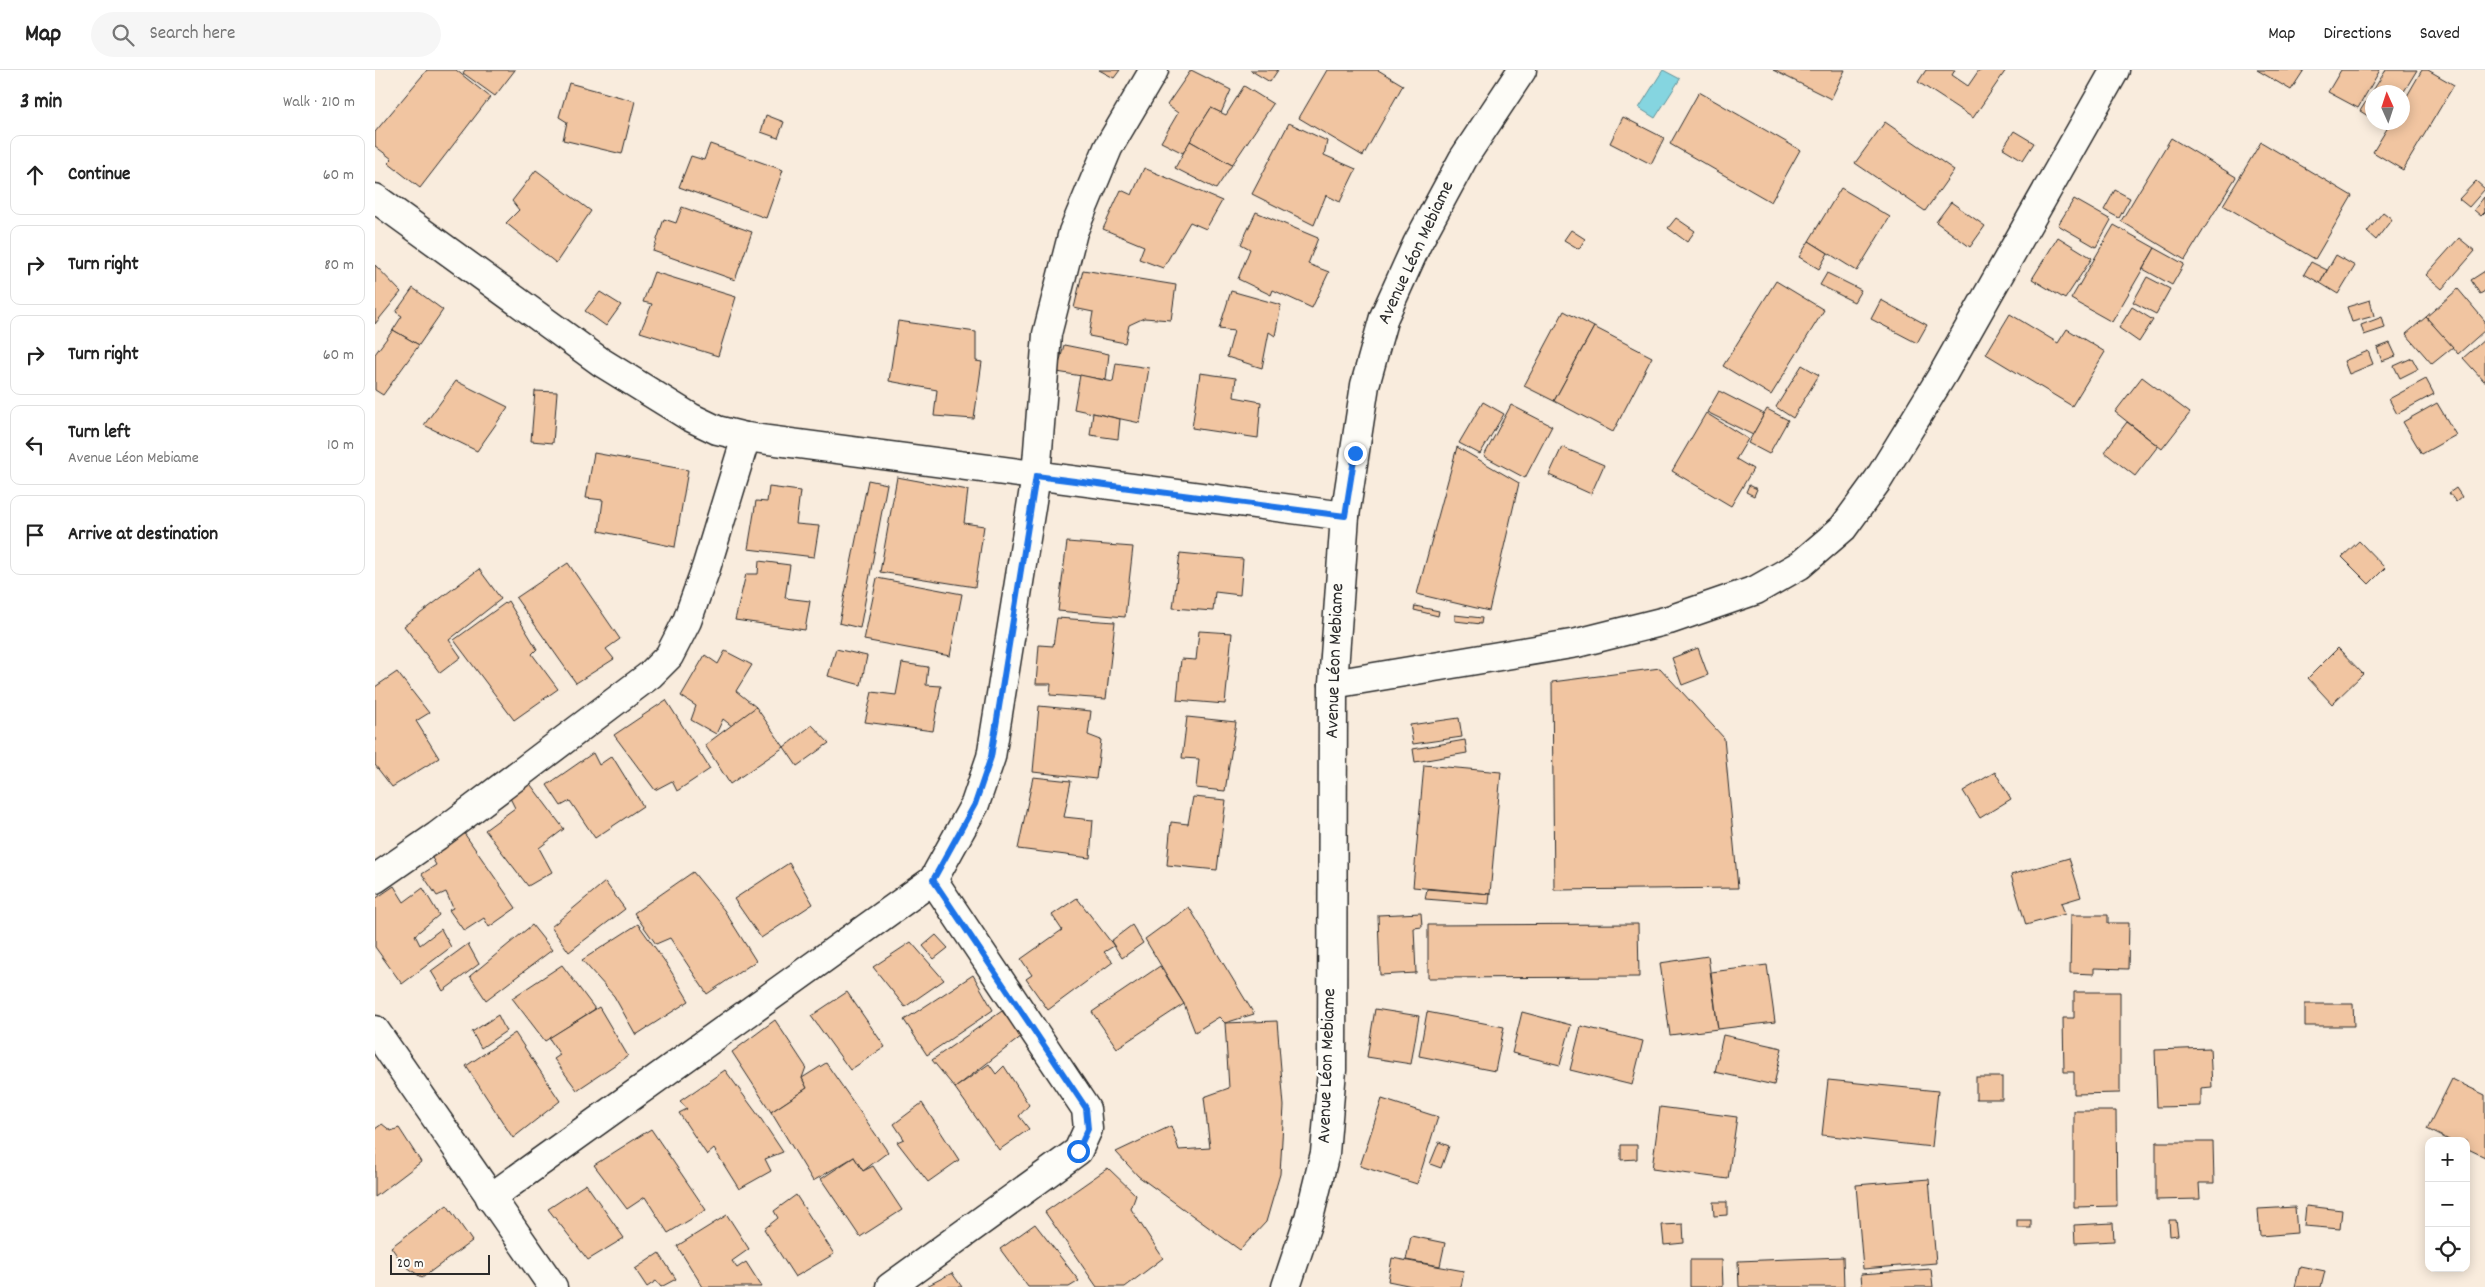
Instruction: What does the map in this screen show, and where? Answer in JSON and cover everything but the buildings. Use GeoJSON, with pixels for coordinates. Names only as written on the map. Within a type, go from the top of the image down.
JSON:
{"type":"FeatureCollection","features":[{"type":"Feature","properties":{"kind":"street"},"geometry":{"type":"LineString","coordinates":[[490,1198],[933,880],[975,804],[991,757],[1036,476],[1047,334],[1073,232],[1108,148],[1155,70]]}},
{"type":"Feature","properties":{"kind":"street","name":"Avenue Léon Mebiame"},"geometry":{"type":"LineString","coordinates":[[1285,1287],[1309,1218],[1325,1153],[1332,1070],[1333,684],[1345,516],[1365,386],[1384,317],[1417,244],[1463,158],[1522,70]]}},
{"type":"Feature","properties":{"kind":"street"},"geometry":{"type":"LineString","coordinates":[[1333,684],[1577,643],[1669,620],[1755,590],[1800,565],[1843,528],[1878,480],[1943,374],[2115,70]]}},
{"type":"Feature","properties":{"kind":"street"},"geometry":{"type":"LineString","coordinates":[[375,198],[601,362],[690,417],[717,430],[746,437],[1345,516]]}},
{"type":"Feature","properties":{"kind":"street"},"geometry":{"type":"LineString","coordinates":[[375,880],[437,836],[642,681],[669,656],[687,621],[706,568],[746,437]]}},
{"type":"Feature","properties":{"kind":"street"},"geometry":{"type":"LineString","coordinates":[[890,1287],[1078,1151],[1088,1129],[1086,1108],[933,880]]}},
{"type":"Feature","properties":{"kind":"street"},"geometry":{"type":"LineString","coordinates":[[375,1030],[553,1287]]}},
{"type":"Feature","properties":{"kind":"water"},"geometry":{"type":"Polygon","coordinates":[[[1663,70],[1680,79],[1655,118],[1639,108],[1663,70]]]}},
{"type":"Feature","properties":{"kind":"route"},"geometry":{"type":"LineString","coordinates":[[1078,1151],[1088,1129],[1086,1108],[933,880],[953,847],[975,804],[991,757],[1036,476],[1345,516],[1355,453]]}}]}
